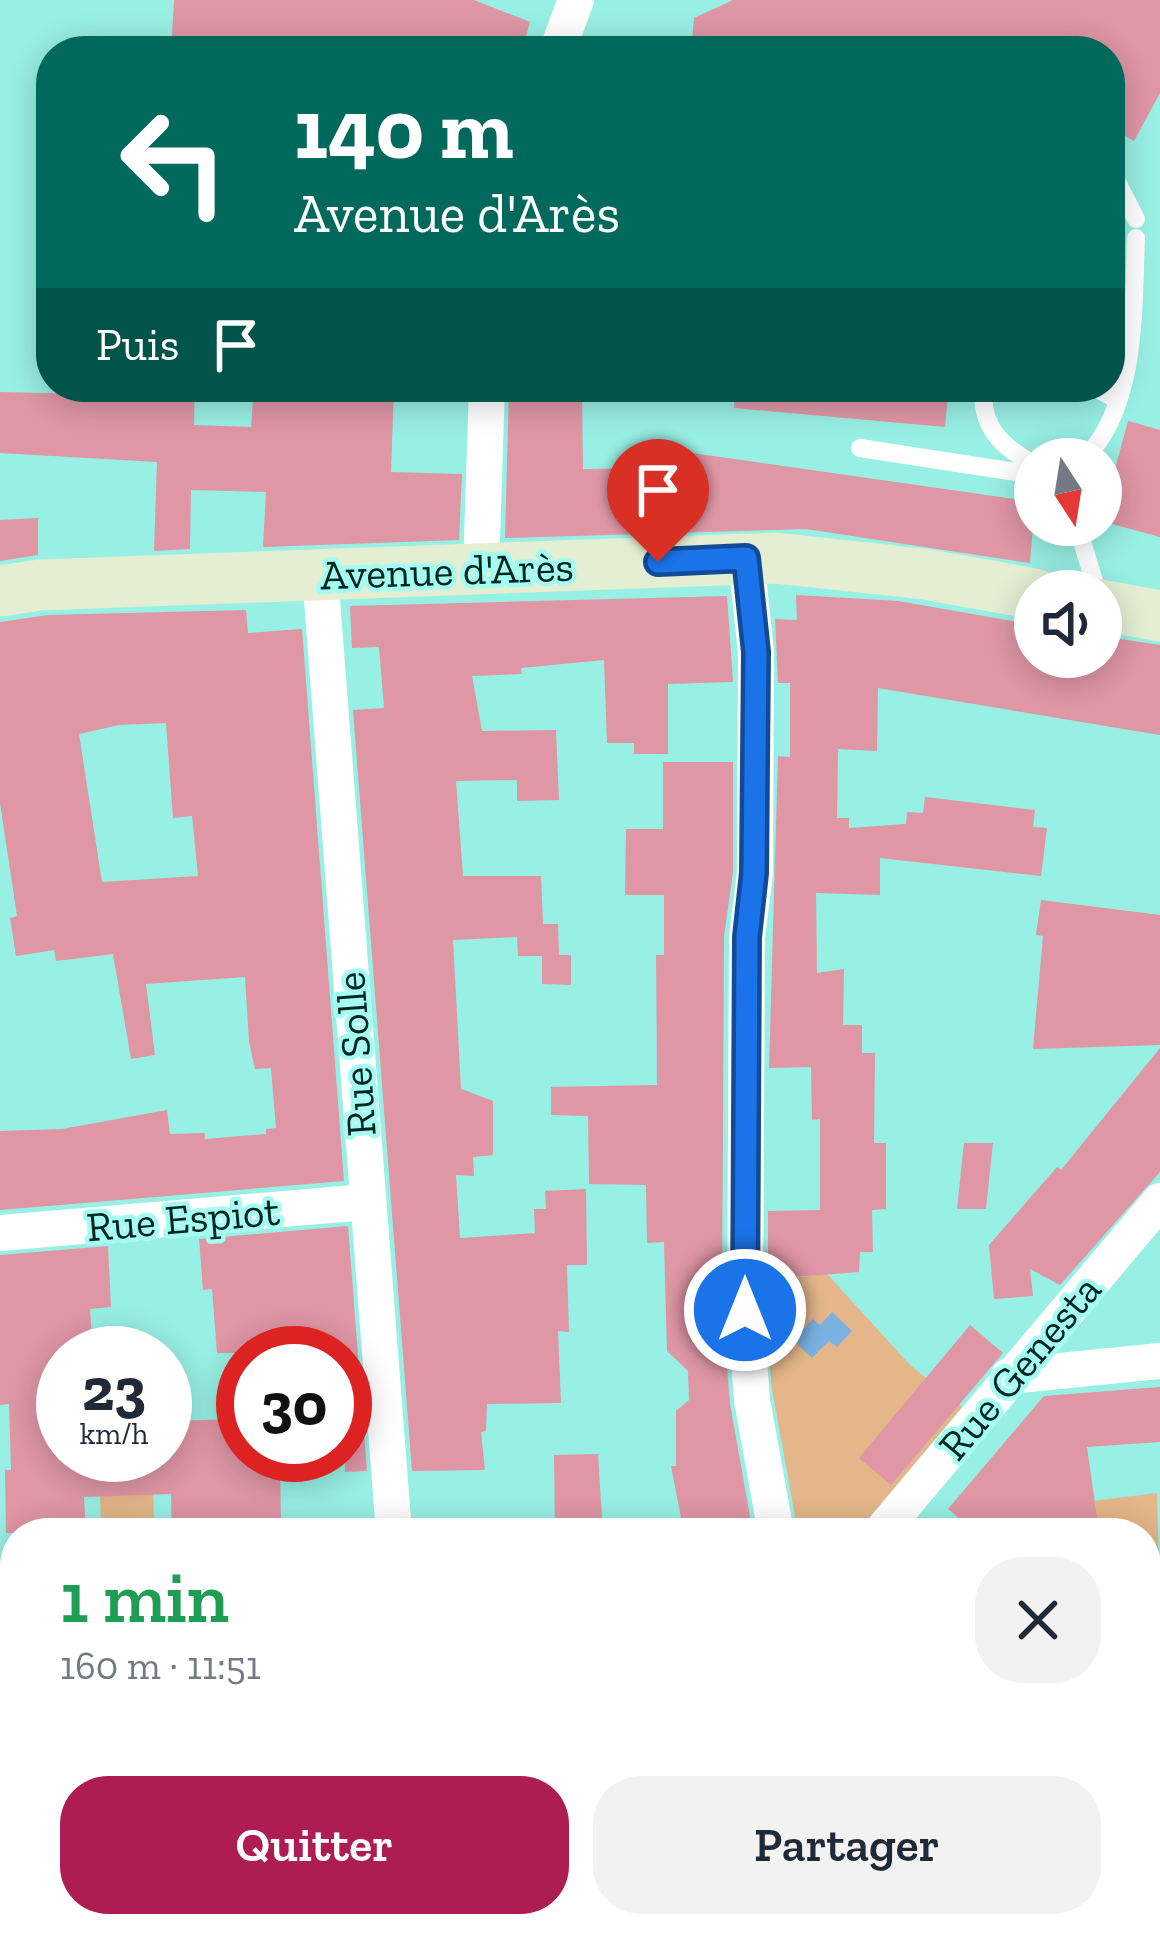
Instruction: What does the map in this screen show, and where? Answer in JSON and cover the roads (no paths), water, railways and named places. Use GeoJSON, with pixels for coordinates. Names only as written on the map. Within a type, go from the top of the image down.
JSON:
{"type":"FeatureCollection","features":[{"type":"Feature","properties":{"kind":"main road","name":"Avenue d'Arès"},"geometry":{"type":"LineString","coordinates":[[0,591],[746,558],[924,574],[1014,590]]}},
{"type":"Feature","properties":{"kind":"main road"},"geometry":{"type":"LineString","coordinates":[[1122,609],[1160,616]]}},
{"type":"Feature","properties":{"kind":"street"},"geometry":{"type":"LineString","coordinates":[[563,36],[576,0]]}},
{"type":"Feature","properties":{"kind":"street"},"geometry":{"type":"LineString","coordinates":[[481,568],[487,402]]}},
{"type":"Feature","properties":{"kind":"street"},"geometry":{"type":"LineString","coordinates":[[746,558],[756,675],[754,873],[747,937],[745,1310],[752,1400],[773,1518]]}},
{"type":"Feature","properties":{"kind":"street","name":"Rue Solle"},"geometry":{"type":"LineString","coordinates":[[320,574],[393,1518]]}},
{"type":"Feature","properties":{"kind":"street","name":"Rue Espiot"},"geometry":{"type":"LineString","coordinates":[[0,1233],[366,1202]]}},
{"type":"Feature","properties":{"kind":"street","name":"Rue Genesta"},"geometry":{"type":"LineString","coordinates":[[892,1518],[1160,1202]]}},
{"type":"Feature","properties":{"kind":"street"},"geometry":{"type":"LineString","coordinates":[[1009,1376],[1160,1361]]}},
{"type":"Feature","properties":{"kind":"lane"},"geometry":{"type":"LineString","coordinates":[[1125,203],[1136,229],[1132,331],[1125,361]]}},
{"type":"Feature","properties":{"kind":"lane"},"geometry":{"type":"LineString","coordinates":[[986,402],[990,428],[1014,454]]}},
{"type":"Feature","properties":{"kind":"lane"},"geometry":{"type":"LineString","coordinates":[[1105,438],[1115,402]]}},
{"type":"Feature","properties":{"kind":"lane"},"geometry":{"type":"LineString","coordinates":[[860,448],[1014,473]]}},
{"type":"Feature","properties":{"kind":"water"},"geometry":{"type":"Polygon","coordinates":[[[832,1312],[852,1331],[837,1347],[829,1341],[812,1358],[793,1340],[813,1319],[820,1325],[832,1312]]]}}]}
